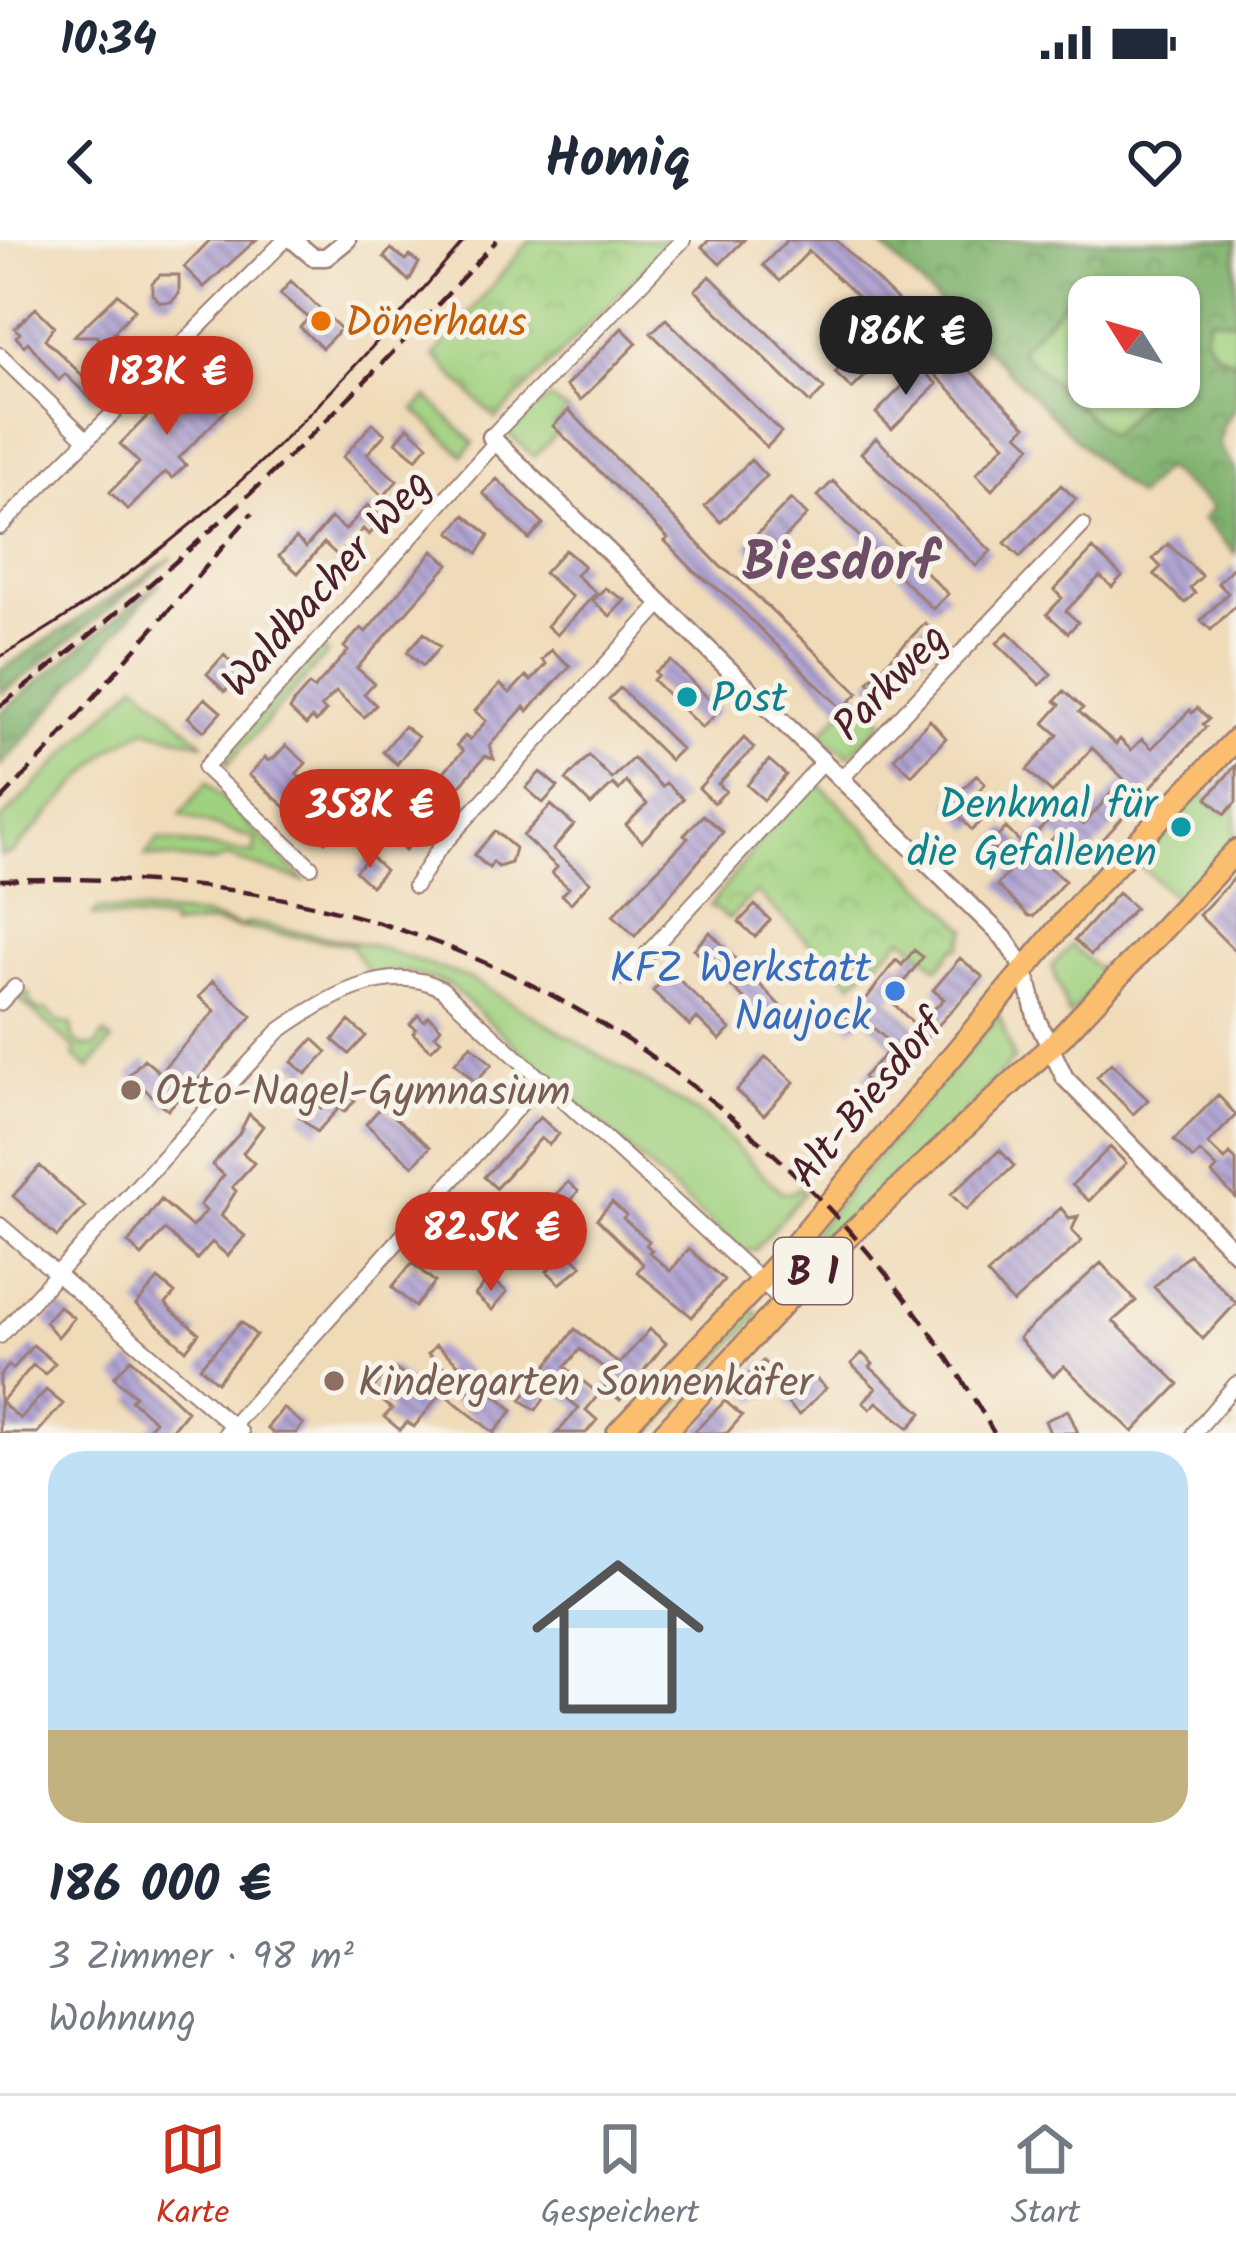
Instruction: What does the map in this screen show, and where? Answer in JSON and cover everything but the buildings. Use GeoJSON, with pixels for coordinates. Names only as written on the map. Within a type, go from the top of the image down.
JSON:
{"type":"FeatureCollection","features":[{"type":"Feature","properties":{"kind":"main road","name":"Alt-Biesdorf"},"geometry":{"type":"LineString","coordinates":[[618,1433],[760,1280],[1126,851],[1236,739]]}},
{"type":"Feature","properties":{"kind":"main road","name":"Alt-Biesdorf"},"geometry":{"type":"LineString","coordinates":[[664,1433],[783,1301],[1049,1049],[1236,851]]}},
{"type":"Feature","properties":{"kind":"street"},"geometry":{"type":"LineString","coordinates":[[0,527],[289,240],[307,254],[326,257],[347,240]]}},
{"type":"Feature","properties":{"kind":"street","name":"Waldbacher Weg"},"geometry":{"type":"LineString","coordinates":[[311,867],[205,768],[493,439],[682,240]]}},
{"type":"Feature","properties":{"kind":"street"},"geometry":{"type":"LineString","coordinates":[[0,355],[87,440]]}},
{"type":"Feature","properties":{"kind":"street"},"geometry":{"type":"LineString","coordinates":[[493,439],[1004,938],[1024,968],[1049,1049],[1065,1078],[1236,1253]]}},
{"type":"Feature","properties":{"kind":"street","name":"Parkweg"},"geometry":{"type":"LineString","coordinates":[[842,778],[1083,525]]}},
{"type":"Feature","properties":{"kind":"street"},"geometry":{"type":"LineString","coordinates":[[415,886],[438,850],[660,605]]}},
{"type":"Feature","properties":{"kind":"street"},"geometry":{"type":"LineString","coordinates":[[625,978],[822,763]]}},
{"type":"Feature","properties":{"kind":"street"},"geometry":{"type":"LineString","coordinates":[[0,1336],[279,1031],[357,988],[397,978],[432,984],[543,1079],[783,1301]]}},
{"type":"Feature","properties":{"kind":"street"},"geometry":{"type":"LineString","coordinates":[[0,1003],[15,987]]}},
{"type":"Feature","properties":{"kind":"street"},"geometry":{"type":"LineString","coordinates":[[0,1226],[233,1431],[543,1079]]}},
{"type":"Feature","properties":{"kind":"street"},"geometry":{"type":"LineString","coordinates":[[1194,1433],[1236,1384]]}},
{"type":"Feature","properties":{"kind":"green space"},"geometry":{"type":"Polygon","coordinates":[[[530,240],[673,240],[496,419],[434,356],[530,240]]]}},
{"type":"Feature","properties":{"kind":"green space"},"geometry":{"type":"Polygon","coordinates":[[[876,240],[1236,240],[1236,322],[1209,317],[1204,336],[1215,351],[1236,363],[1236,407],[1223,425],[1219,446],[1236,473],[1236,554],[1203,519],[1213,508],[1164,468],[1137,496],[876,240]]]}},
{"type":"Feature","properties":{"kind":"green space"},"geometry":{"type":"Polygon","coordinates":[[[1068,298],[1068,397],[1019,350],[1068,298]]]}},
{"type":"Feature","properties":{"kind":"green space"},"geometry":{"type":"Polygon","coordinates":[[[1209,317],[1236,322],[1236,363],[1215,351],[1204,336],[1209,317]]]}},
{"type":"Feature","properties":{"kind":"green space"},"geometry":{"type":"Polygon","coordinates":[[[427,397],[474,443],[463,455],[415,410],[427,397]]]}},
{"type":"Feature","properties":{"kind":"green space"},"geometry":{"type":"Polygon","coordinates":[[[550,399],[568,411],[554,425],[559,431],[534,457],[507,432],[526,412],[550,399]]]}},
{"type":"Feature","properties":{"kind":"green space"},"geometry":{"type":"Polygon","coordinates":[[[1080,408],[1136,408],[1109,436],[1080,408]]]}},
{"type":"Feature","properties":{"kind":"green space"},"geometry":{"type":"Polygon","coordinates":[[[173,557],[19,681],[0,694],[0,671],[173,557]]]}},
{"type":"Feature","properties":{"kind":"green space"},"geometry":{"type":"Polygon","coordinates":[[[160,582],[21,744],[0,766],[0,713],[160,582]]]}},
{"type":"Feature","properties":{"kind":"green space"},"geometry":{"type":"Polygon","coordinates":[[[320,648],[328,653],[227,765],[226,752],[320,648]]]}},
{"type":"Feature","properties":{"kind":"green space"},"geometry":{"type":"Polygon","coordinates":[[[137,683],[204,744],[145,729],[110,750],[12,853],[0,856],[0,821],[137,683]]]}},
{"type":"Feature","properties":{"kind":"green space"},"geometry":{"type":"Polygon","coordinates":[[[857,694],[884,720],[849,756],[820,735],[857,694]]]}},
{"type":"Feature","properties":{"kind":"green space"},"geometry":{"type":"Polygon","coordinates":[[[815,780],[967,929],[959,948],[938,968],[903,937],[852,983],[756,892],[729,919],[710,906],[815,780]]]}},
{"type":"Feature","properties":{"kind":"green space"},"geometry":{"type":"Polygon","coordinates":[[[207,782],[306,882],[227,857],[214,862],[145,856],[159,839],[254,854],[255,839],[180,815],[207,782]]]}},
{"type":"Feature","properties":{"kind":"green space"},"geometry":{"type":"Polygon","coordinates":[[[1201,793],[1224,814],[1236,802],[1236,837],[1162,913],[1175,898],[1138,864],[1201,793]]]}},
{"type":"Feature","properties":{"kind":"green space"},"geometry":{"type":"Polygon","coordinates":[[[98,909],[203,916],[375,946],[471,979],[709,1120],[782,1193],[799,1187],[804,1193],[754,1251],[745,1255],[448,984],[404,971],[370,976],[351,945],[210,923],[171,927],[171,921],[93,916],[98,909]]]}},
{"type":"Feature","properties":{"kind":"green space"},"geometry":{"type":"Polygon","coordinates":[[[1155,921],[1069,1016],[1052,966],[1071,945],[1098,969],[1102,965],[1108,970],[1155,921]]]}},
{"type":"Feature","properties":{"kind":"green space"},"geometry":{"type":"Polygon","coordinates":[[[25,992],[38,1010],[48,1011],[59,1023],[71,1024],[73,1038],[82,1046],[95,1047],[104,1034],[112,1041],[89,1069],[73,1055],[76,1050],[19,999],[25,992]]]}},
{"type":"Feature","properties":{"kind":"green space"},"geometry":{"type":"Polygon","coordinates":[[[999,1015],[1014,1059],[961,1117],[797,1273],[785,1270],[785,1265],[999,1015]]]}},
{"type":"Feature","properties":{"kind":"green space"},"geometry":{"type":"Polygon","coordinates":[[[745,1303],[759,1315],[651,1433],[629,1433],[745,1303]]]}},
{"type":"Feature","properties":{"kind":"tram line"},"geometry":{"type":"LineString","coordinates":[[0,657],[135,569],[252,470],[359,361],[465,240]]}},
{"type":"Feature","properties":{"kind":"railway"},"geometry":{"type":"LineString","coordinates":[[0,706],[133,599],[259,485],[497,240]]}},
{"type":"Feature","properties":{"kind":"railway"},"geometry":{"type":"LineString","coordinates":[[0,801],[252,513]]}},
{"type":"Feature","properties":{"kind":"railway"},"geometry":{"type":"LineString","coordinates":[[0,880],[150,882],[299,902],[408,932],[512,975],[610,1029],[702,1094],[788,1167],[865,1249],[934,1338],[994,1433]]}},
{"type":"Feature","properties":{"kind":"place","name":"Dönerhaus"},"geometry":{"type":"Point","coordinates":[321,321]}},
{"type":"Feature","properties":{"kind":"place","name":"Post"},"geometry":{"type":"Point","coordinates":[687,697]}},
{"type":"Feature","properties":{"kind":"place","name":"Denkmal für die Gefallenen"},"geometry":{"type":"Point","coordinates":[1181,827]}},
{"type":"Feature","properties":{"kind":"place","name":"KFZ Werkstatt Naujock"},"geometry":{"type":"Point","coordinates":[895,991]}},
{"type":"Feature","properties":{"kind":"place","name":"Otto-Nagel-Gymnasium"},"geometry":{"type":"Point","coordinates":[131,1090]}},
{"type":"Feature","properties":{"kind":"place","name":"Kindergarten Sonnenkäfer"},"geometry":{"type":"Point","coordinates":[334,1381]}},
{"type":"Feature","properties":{"kind":"district","name":"Biesdorf"},"geometry":{"type":"Point","coordinates":[840,561]}}]}
